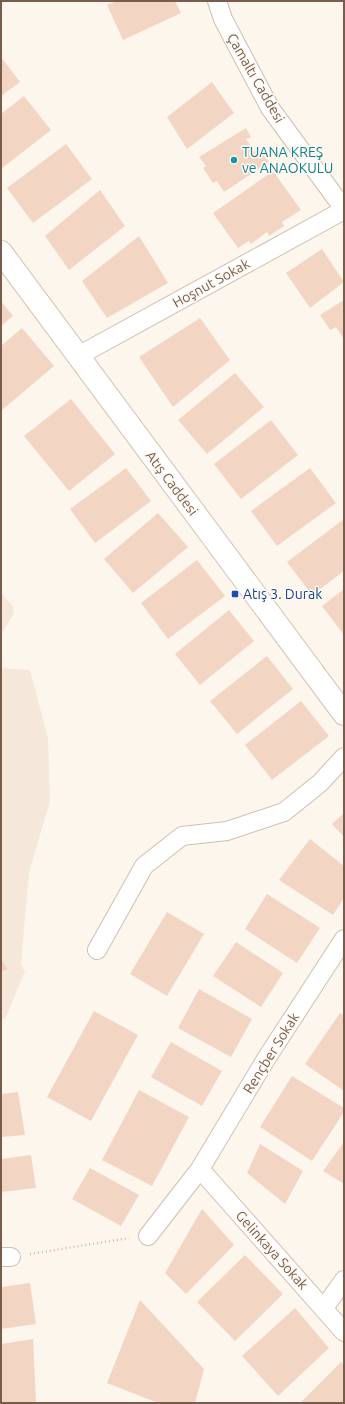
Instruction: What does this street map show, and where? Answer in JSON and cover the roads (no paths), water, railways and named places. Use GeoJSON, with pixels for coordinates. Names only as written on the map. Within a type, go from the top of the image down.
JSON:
{"type":"FeatureCollection","features":[{"type":"Feature","properties":{"kind":"street","name":"Çamaltı Caddesi"},"geometry":{"type":"LineString","coordinates":[[217,1],[222,19],[270,108],[344,210]]}},
{"type":"Feature","properties":{"kind":"street","name":"Hoşnut Sokak"},"geometry":{"type":"LineString","coordinates":[[78,356],[344,210]]}},
{"type":"Feature","properties":{"kind":"street","name":"Atış Caddesi"},"geometry":{"type":"LineString","coordinates":[[1,252],[344,714]]}},
{"type":"Feature","properties":{"kind":"street"},"geometry":{"type":"LineString","coordinates":[[97,950],[144,866],[182,836],[227,832],[284,812],[320,784],[344,758]]}},
{"type":"Feature","properties":{"kind":"street","name":"Rençber Sokak"},"geometry":{"type":"LineString","coordinates":[[148,1236],[200,1169],[266,1059],[344,939]]}},
{"type":"Feature","properties":{"kind":"street","name":"Gelinkaya Sokak"},"geometry":{"type":"LineString","coordinates":[[200,1169],[344,1332]]}},
{"type":"Feature","properties":{"kind":"street"},"geometry":{"type":"LineString","coordinates":[[324,1308],[344,1280]]}},
{"type":"Feature","properties":{"kind":"place","name":"TUANA KREŞ ve ANAOKULU"},"geometry":{"type":"Point","coordinates":[234,160]}},
{"type":"Feature","properties":{"kind":"place","name":"Atış 3. Durak"},"geometry":{"type":"Point","coordinates":[235,594]}}]}
